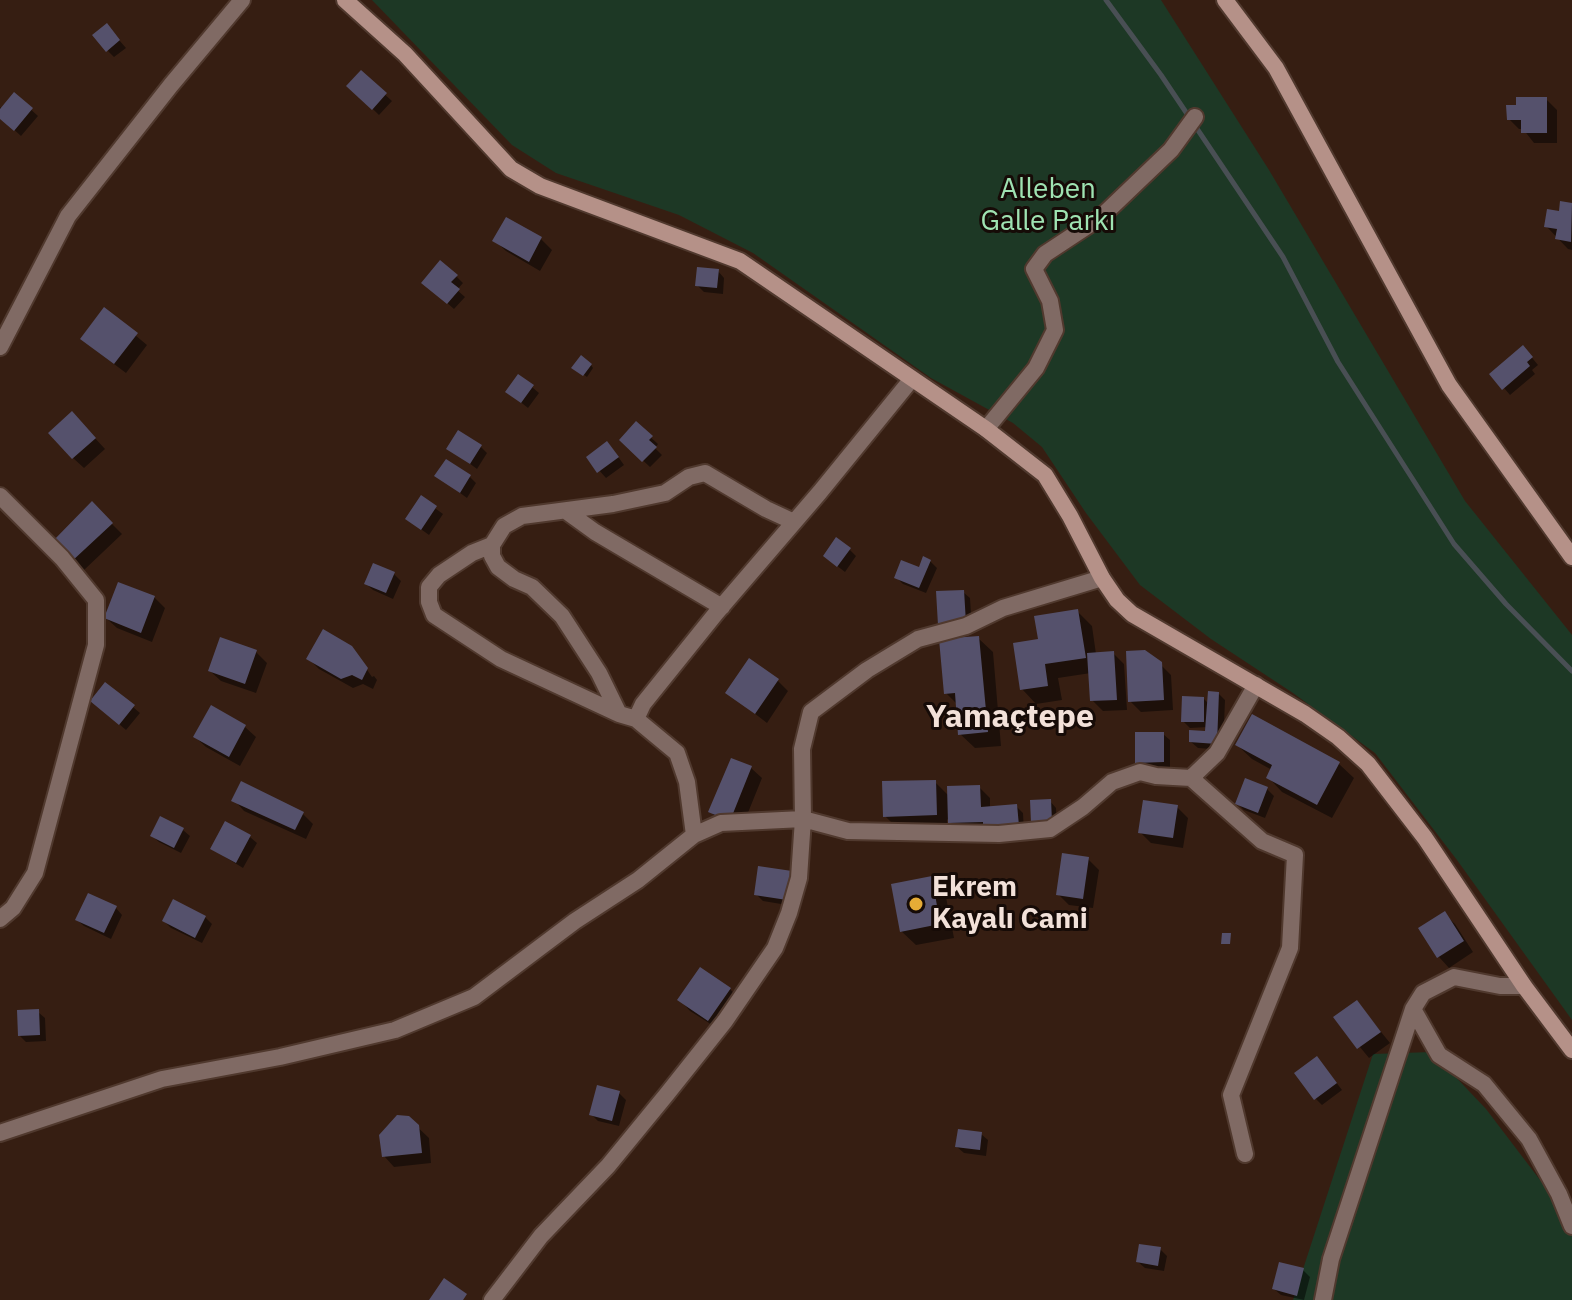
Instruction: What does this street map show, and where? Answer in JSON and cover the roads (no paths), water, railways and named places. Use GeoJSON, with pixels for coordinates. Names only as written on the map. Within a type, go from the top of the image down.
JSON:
{"type":"FeatureCollection","features":[{"type":"Feature","properties":{"kind":"street"},"geometry":{"type":"LineString","coordinates":[[0,347],[68,216],[242,0]]}},
{"type":"Feature","properties":{"kind":"street"},"geometry":{"type":"LineString","coordinates":[[345,0],[405,54],[511,169],[540,186],[740,261],[986,429],[1045,475],[1102,578],[1117,600],[1132,614],[1256,685],[1338,737],[1368,764],[1425,838],[1524,986],[1572,1050]]}},
{"type":"Feature","properties":{"kind":"street"},"geometry":{"type":"LineString","coordinates":[[1225,0],[1276,68],[1449,385],[1572,557]]}},
{"type":"Feature","properties":{"kind":"street"},"geometry":{"type":"LineString","coordinates":[[986,429],[1036,368],[1055,330],[1050,301],[1034,269],[1045,254],[1101,217],[1171,150],[1195,117]]}},
{"type":"Feature","properties":{"kind":"street"},"geometry":{"type":"LineString","coordinates":[[636,719],[643,704],[911,380]]}},
{"type":"Feature","properties":{"kind":"street"},"geometry":{"type":"LineString","coordinates":[[619,714],[599,673],[562,616],[532,587],[498,567],[492,556],[492,545],[504,526],[522,516],[665,493],[689,477],[705,473],[794,522]]}},
{"type":"Feature","properties":{"kind":"street"},"geometry":{"type":"LineString","coordinates":[[0,496],[62,558],[96,600],[96,645],[35,873],[13,908],[0,919]]}},
{"type":"Feature","properties":{"kind":"street"},"geometry":{"type":"LineString","coordinates":[[566,511],[595,532],[722,607]]}},
{"type":"Feature","properties":{"kind":"street"},"geometry":{"type":"LineString","coordinates":[[492,545],[472,553],[439,575],[429,587],[429,602],[434,615],[501,659],[636,719],[677,753],[687,782],[694,835]]}},
{"type":"Feature","properties":{"kind":"street"},"geometry":{"type":"LineString","coordinates":[[492,1300],[541,1236],[608,1166],[657,1106],[725,1021],[775,948],[799,878],[803,819],[802,749],[811,712],[867,670],[918,639],[966,626],[1003,608],[1102,578]]}},
{"type":"Feature","properties":{"kind":"street"},"geometry":{"type":"LineString","coordinates":[[1191,778],[1217,753],[1256,685]]}},
{"type":"Feature","properties":{"kind":"street"},"geometry":{"type":"LineString","coordinates":[[0,1133],[162,1079],[280,1057],[409,1025],[474,997],[575,921],[638,880],[694,835],[721,823],[803,819],[848,831],[999,834],[1050,829],[1083,807],[1112,782],[1140,772],[1191,778],[1262,841],[1295,855],[1290,948],[1231,1095],[1245,1154]]}},
{"type":"Feature","properties":{"kind":"street"},"geometry":{"type":"LineString","coordinates":[[1323,1300],[1331,1259],[1413,1009],[1423,993],[1454,977],[1500,986],[1524,986]]}},
{"type":"Feature","properties":{"kind":"street"},"geometry":{"type":"LineString","coordinates":[[1413,1009],[1439,1055],[1484,1084],[1529,1139],[1559,1194],[1572,1226]]}},
{"type":"Feature","properties":{"kind":"waterway"},"geometry":{"type":"LineString","coordinates":[[1106,0],[1161,75],[1283,257],[1338,362],[1454,544],[1506,604],[1572,671]]}},
{"type":"Feature","properties":{"kind":"place","name":"Ekrem Kayalı Cami"},"geometry":{"type":"Point","coordinates":[916,904]}},
{"type":"Feature","properties":{"kind":"district","name":"Yamaçtepe"},"geometry":{"type":"Point","coordinates":[1010,718]}},
{"type":"Feature","properties":{"kind":"park label","name":"Alleben Galle Parkı"},"geometry":{"type":"Point","coordinates":[1048,206]}}]}
